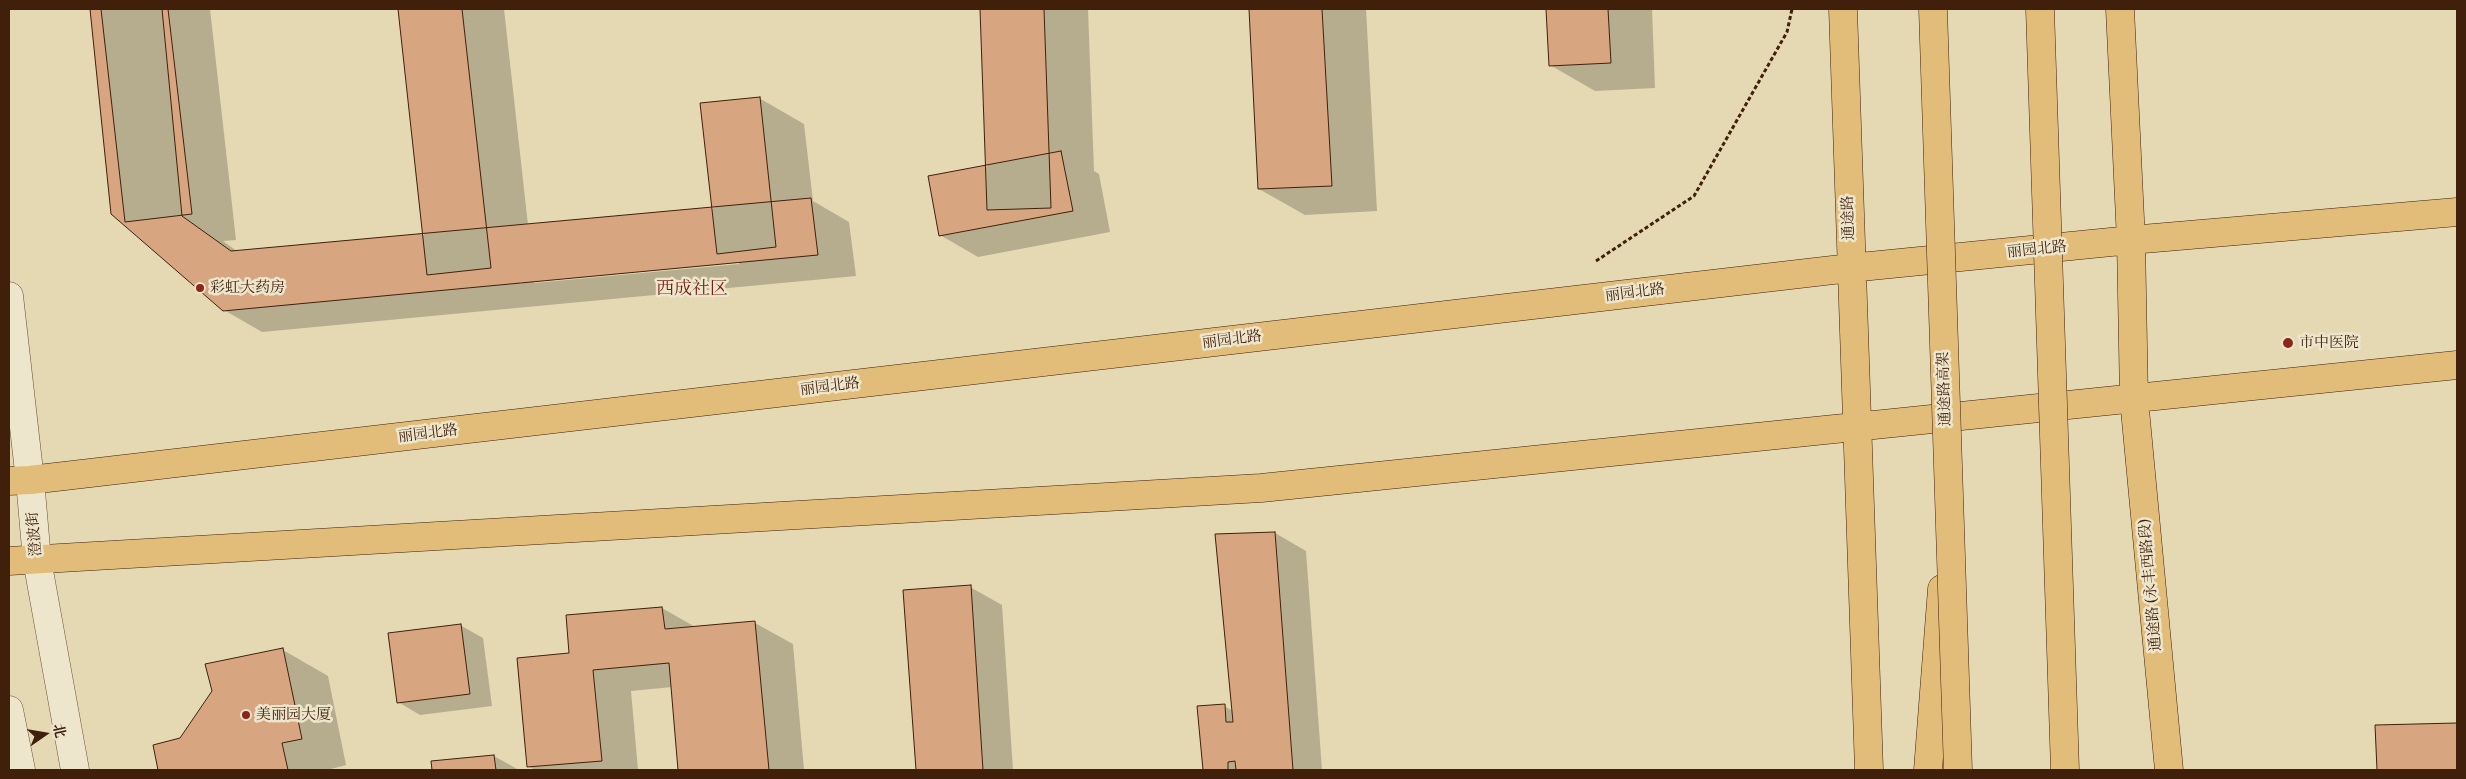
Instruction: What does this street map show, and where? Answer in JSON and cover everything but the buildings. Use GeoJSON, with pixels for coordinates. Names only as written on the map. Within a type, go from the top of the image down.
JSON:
{"type":"FeatureCollection","features":[{"type":"Feature","properties":{"kind":"main road","name":"通途路"},"geometry":{"type":"LineString","coordinates":[[1842,9],[1857,428]]}},
{"type":"Feature","properties":{"kind":"main road","name":"通途路高架"},"geometry":{"type":"LineString","coordinates":[[1933,9],[1958,770]]}},
{"type":"Feature","properties":{"kind":"main road"},"geometry":{"type":"LineString","coordinates":[[2040,9],[2065,770]]}},
{"type":"Feature","properties":{"kind":"main road"},"geometry":{"type":"LineString","coordinates":[[2120,9],[2131,240],[2134,399]]}},
{"type":"Feature","properties":{"kind":"main road","name":"丽园北路"},"geometry":{"type":"LineString","coordinates":[[19,480],[1850,268],[2131,240],[2457,212]]}},
{"type":"Feature","properties":{"kind":"main road"},"geometry":{"type":"LineString","coordinates":[[9,561],[1261,488],[2457,365]]}},
{"type":"Feature","properties":{"kind":"main road","name":"通途路 (永丰西路段)"},"geometry":{"type":"LineString","coordinates":[[2134,399],[2169,770]]}},
{"type":"Feature","properties":{"kind":"main road"},"geometry":{"type":"LineString","coordinates":[[1857,428],[1869,770]]}},
{"type":"Feature","properties":{"kind":"main road"},"geometry":{"type":"LineString","coordinates":[[1928,770],[1949,503]]}},
{"type":"Feature","properties":{"kind":"street","name":"澄波街"},"geometry":{"type":"LineString","coordinates":[[9,296],[19,480],[36,560],[75,770]]}},
{"type":"Feature","properties":{"kind":"street"},"geometry":{"type":"LineString","coordinates":[[9,710],[21,770]]}},
{"type":"Feature","properties":{"kind":"path"},"geometry":{"type":"LineString","coordinates":[[1594,262],[1694,196],[1787,32],[1792,9]]}},
{"type":"Feature","properties":{"kind":"place","name":"彩虹大药房"},"geometry":{"type":"Point","coordinates":[200,288]}},
{"type":"Feature","properties":{"kind":"place","name":"市中医院"},"geometry":{"type":"Point","coordinates":[2288,343]}},
{"type":"Feature","properties":{"kind":"place","name":"美丽园大厦"},"geometry":{"type":"Point","coordinates":[246,715]}},
{"type":"Feature","properties":{"kind":"district","name":"西成社区"},"geometry":{"type":"Point","coordinates":[692,289]}}]}
